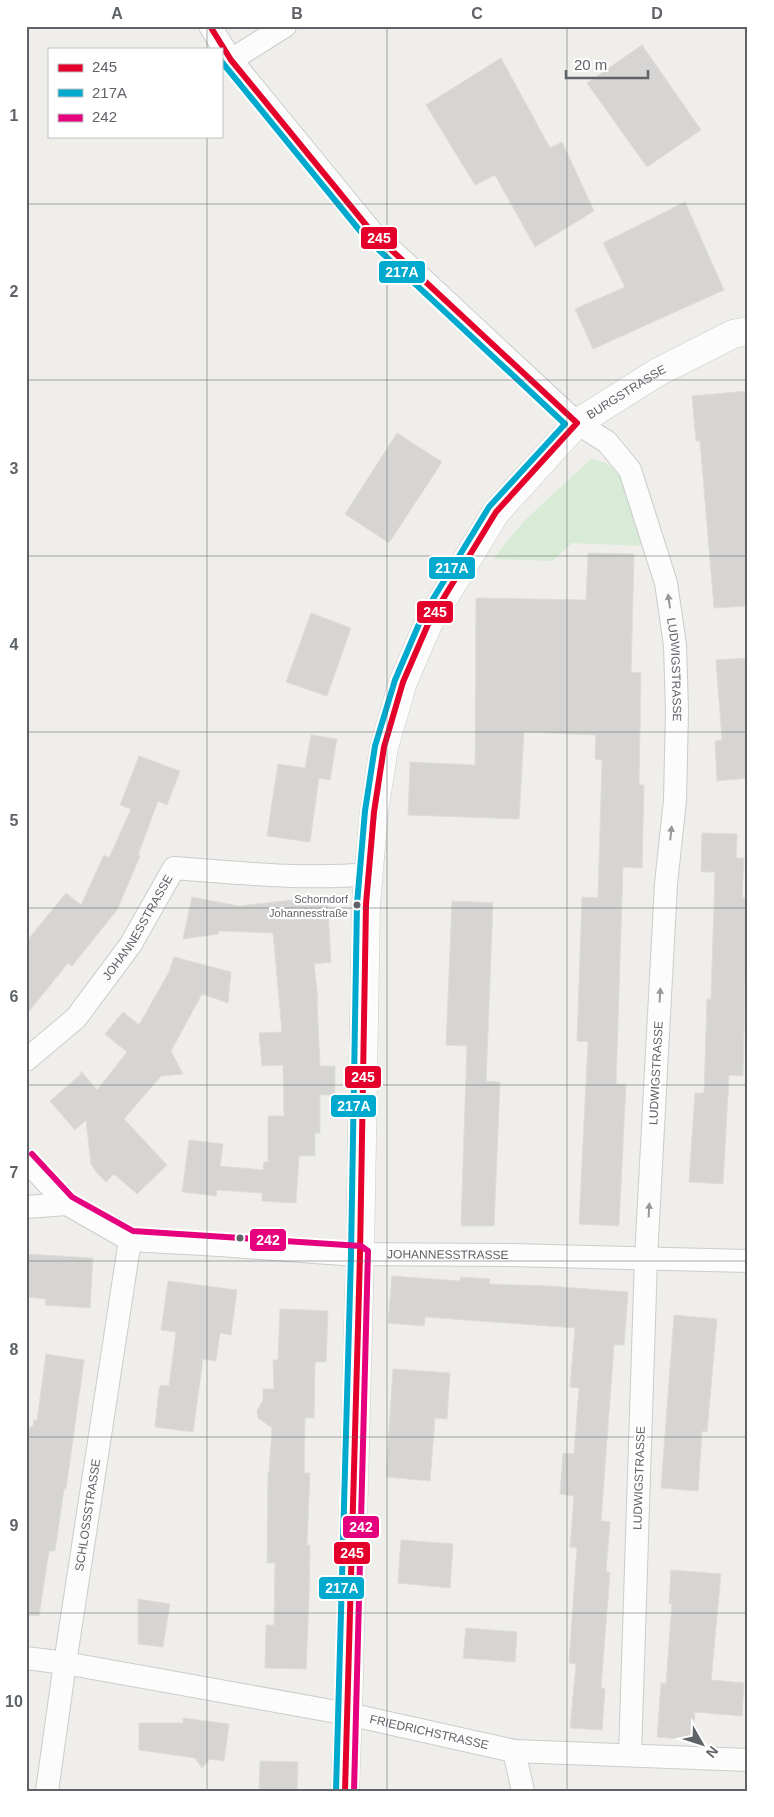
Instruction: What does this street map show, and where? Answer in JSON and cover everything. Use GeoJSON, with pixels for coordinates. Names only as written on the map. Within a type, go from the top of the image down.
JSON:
{"type":"FeatureCollection","features":[{"type":"Feature","properties":{"kind":"street","name":"LUDWIGSTRASSE"},"geometry":{"type":"LineString","coordinates":[[210,26],[231,60],[371,231],[577,422],[607,442],[630,470],[666,583],[675,645],[677,711],[675,800],[666,884],[646,1258],[630,1755]]}},
{"type":"Feature","properties":{"kind":"street"},"geometry":{"type":"LineString","coordinates":[[231,60],[285,26]]}},
{"type":"Feature","properties":{"kind":"street","name":"BURGSTRASSE"},"geometry":{"type":"LineString","coordinates":[[345,1791],[360,1254],[366,904],[374,812],[384,747],[403,682],[429,622],[496,512],[577,422],[658,372],[733,334],[748,331]]}},
{"type":"Feature","properties":{"kind":"street","name":"JOHANNESSTRASSE"},"geometry":{"type":"LineString","coordinates":[[26,1060],[76,1018],[131,944],[174,868],[259,875],[351,876],[368,874]]}},
{"type":"Feature","properties":{"kind":"street","name":"JOHANNESSTRASSE"},"geometry":{"type":"LineString","coordinates":[[26,1160],[67,1204],[130,1240],[360,1254],[748,1261]]}},
{"type":"Feature","properties":{"kind":"street"},"geometry":{"type":"LineString","coordinates":[[26,1207],[67,1204]]}},
{"type":"Feature","properties":{"kind":"street","name":"SCHLOSSSTRASSE"},"geometry":{"type":"LineString","coordinates":[[47,1791],[130,1240]]}},
{"type":"Feature","properties":{"kind":"street","name":"FRIEDRICHSTRASSE"},"geometry":{"type":"LineString","coordinates":[[26,1658],[65,1663],[348,1714],[514,1751],[748,1760]]}},
{"type":"Feature","properties":{"kind":"street"},"geometry":{"type":"LineString","coordinates":[[514,1751],[523,1791]]}},
{"type":"Feature","properties":{"kind":"green space"},"geometry":{"type":"Polygon","coordinates":[[[591,459],[606,463],[621,476],[643,546],[572,543],[552,561],[493,559],[523,522],[591,459]]]}},
{"type":"Feature","properties":{"kind":"building"},"geometry":{"type":"Polygon","coordinates":[[[642,45],[701,130],[647,167],[587,83],[642,45]]]}},
{"type":"Feature","properties":{"kind":"building"},"geometry":{"type":"Polygon","coordinates":[[[501,58],[550,148],[562,142],[594,211],[535,247],[495,175],[475,185],[426,105],[501,58]]]}},
{"type":"Feature","properties":{"kind":"building"},"geometry":{"type":"Polygon","coordinates":[[[685,202],[724,290],[593,349],[575,309],[625,287],[603,243],[685,202]]]}},
{"type":"Feature","properties":{"kind":"building"},"geometry":{"type":"Polygon","coordinates":[[[748,391],[748,606],[714,608],[700,441],[696,441],[692,396],[748,391]]]}},
{"type":"Feature","properties":{"kind":"building"},"geometry":{"type":"Polygon","coordinates":[[[397,433],[442,462],[389,543],[345,514],[397,433]]]}},
{"type":"Feature","properties":{"kind":"building"},"geometry":{"type":"Polygon","coordinates":[[[588,553],[634,554],[631,672],[641,673],[639,785],[644,785],[642,868],[623,867],[616,1084],[626,1084],[619,1226],[579,1224],[588,1042],[577,1041],[582,897],[598,898],[602,760],[595,759],[596,735],[524,732],[519,819],[408,815],[410,762],[475,765],[476,598],[586,600],[588,553]]]}},
{"type":"Feature","properties":{"kind":"building"},"geometry":{"type":"Polygon","coordinates":[[[311,613],[351,628],[327,696],[286,682],[311,613]]]}},
{"type":"Feature","properties":{"kind":"building"},"geometry":{"type":"Polygon","coordinates":[[[748,658],[748,778],[717,781],[715,741],[722,740],[716,660],[748,658]]]}},
{"type":"Feature","properties":{"kind":"building"},"geometry":{"type":"Polygon","coordinates":[[[311,735],[337,739],[330,780],[319,778],[310,842],[267,836],[278,764],[305,768],[311,735]]]}},
{"type":"Feature","properties":{"kind":"building"},"geometry":{"type":"Polygon","coordinates":[[[139,756],[180,771],[167,805],[158,801],[138,855],[140,856],[117,910],[72,966],[68,963],[26,1015],[26,942],[66,893],[81,905],[104,855],[109,858],[131,809],[120,805],[139,756]]]}},
{"type":"Feature","properties":{"kind":"building"},"geometry":{"type":"Polygon","coordinates":[[[702,833],[737,834],[736,858],[744,858],[742,897],[747,898],[743,1076],[729,1075],[723,1184],[689,1182],[695,1093],[704,1093],[707,999],[711,999],[715,872],[701,872],[702,833]]]}},
{"type":"Feature","properties":{"kind":"building"},"geometry":{"type":"Polygon","coordinates":[[[327,896],[331,962],[314,964],[318,1000],[320,1066],[335,1066],[335,1095],[320,1095],[320,1133],[315,1133],[315,1156],[299,1156],[296,1203],[262,1201],[262,1193],[217,1190],[216,1196],[182,1192],[189,1140],[223,1144],[220,1166],[263,1170],[264,1162],[268,1162],[268,1116],[284,1116],[283,1065],[262,1066],[259,1033],[282,1032],[273,933],[219,931],[218,934],[183,939],[192,897],[239,906],[327,896]]]}},
{"type":"Feature","properties":{"kind":"building"},"geometry":{"type":"Polygon","coordinates":[[[452,901],[493,903],[486,1081],[500,1082],[494,1226],[461,1226],[467,1046],[446,1045],[452,901]]]}},
{"type":"Feature","properties":{"kind":"building"},"geometry":{"type":"Polygon","coordinates":[[[174,957],[231,972],[228,1003],[202,994],[171,1051],[183,1074],[161,1076],[124,1119],[167,1165],[137,1194],[114,1174],[106,1182],[96,1172],[91,1164],[86,1120],[75,1130],[50,1101],[81,1074],[81,1071],[97,1090],[127,1052],[105,1034],[123,1012],[139,1025],[169,972],[174,957]]]}},
{"type":"Feature","properties":{"kind":"building"},"geometry":{"type":"Polygon","coordinates":[[[26,1254],[93,1258],[90,1308],[45,1305],[46,1299],[26,1297],[26,1254]]]}},
{"type":"Feature","properties":{"kind":"building"},"geometry":{"type":"Polygon","coordinates":[[[392,1276],[460,1281],[461,1277],[490,1279],[489,1284],[628,1292],[624,1345],[614,1345],[601,1521],[610,1522],[606,1572],[610,1572],[601,1688],[605,1689],[602,1730],[570,1728],[576,1664],[569,1663],[577,1548],[570,1547],[574,1496],[560,1494],[563,1453],[574,1454],[579,1388],[570,1387],[575,1328],[425,1317],[424,1326],[388,1323],[392,1276]]]}},
{"type":"Feature","properties":{"kind":"building"},"geometry":{"type":"Polygon","coordinates":[[[168,1281],[237,1290],[231,1335],[220,1333],[216,1361],[203,1359],[193,1432],[155,1427],[159,1389],[161,1385],[169,1386],[176,1332],[161,1330],[168,1281]]]}},
{"type":"Feature","properties":{"kind":"building"},"geometry":{"type":"Polygon","coordinates":[[[280,1309],[328,1311],[326,1362],[315,1362],[314,1418],[305,1418],[304,1473],[310,1473],[307,1545],[310,1545],[309,1598],[306,1669],[265,1668],[266,1625],[274,1625],[275,1563],[267,1563],[268,1472],[272,1428],[258,1418],[257,1411],[263,1400],[263,1389],[274,1389],[273,1360],[278,1360],[280,1309]]]}},
{"type":"Feature","properties":{"kind":"building"},"geometry":{"type":"Polygon","coordinates":[[[674,1315],[717,1319],[707,1432],[702,1431],[698,1491],[661,1488],[674,1315]]]}},
{"type":"Feature","properties":{"kind":"building"},"geometry":{"type":"Polygon","coordinates":[[[46,1354],[84,1360],[66,1489],[64,1489],[55,1551],[49,1551],[39,1616],[26,1615],[26,1437],[28,1428],[33,1426],[34,1420],[37,1420],[46,1354]]]}},
{"type":"Feature","properties":{"kind":"building"},"geometry":{"type":"Polygon","coordinates":[[[393,1369],[450,1373],[447,1419],[435,1418],[430,1481],[386,1477],[393,1369]]]}},
{"type":"Feature","properties":{"kind":"building"},"geometry":{"type":"Polygon","coordinates":[[[401,1540],[453,1544],[450,1588],[398,1583],[401,1540]]]}},
{"type":"Feature","properties":{"kind":"building"},"geometry":{"type":"Polygon","coordinates":[[[671,1570],[721,1574],[711,1680],[744,1683],[742,1716],[695,1712],[692,1740],[657,1737],[661,1683],[666,1684],[672,1604],[669,1604],[671,1570]]]}},
{"type":"Feature","properties":{"kind":"building"},"geometry":{"type":"Polygon","coordinates":[[[138,1599],[170,1604],[163,1647],[138,1644],[138,1599]]]}},
{"type":"Feature","properties":{"kind":"building"},"geometry":{"type":"Polygon","coordinates":[[[466,1628],[517,1632],[515,1662],[463,1658],[466,1628]]]}},
{"type":"Feature","properties":{"kind":"building"},"geometry":{"type":"Polygon","coordinates":[[[183,1718],[229,1724],[224,1761],[210,1759],[202,1768],[195,1758],[139,1750],[139,1723],[183,1723],[183,1718]]]}},
{"type":"Feature","properties":{"kind":"building"},"geometry":{"type":"Polygon","coordinates":[[[260,1761],[298,1762],[297,1791],[259,1791],[260,1761]]]}},
{"type":"Feature","properties":{"kind":"transit line","name":"245"},"geometry":{"type":"LineString","coordinates":[[210,26],[231,60],[371,231],[577,423]]}},
{"type":"Feature","properties":{"kind":"transit line","name":"217A"},"geometry":{"type":"LineString","coordinates":[[222,62],[365,237],[565,424],[489,507],[422,617],[395,680],[375,746],[365,811],[357,904],[351,1255],[336,1791]]}},
{"type":"Feature","properties":{"kind":"transit line","name":"245"},"geometry":{"type":"LineString","coordinates":[[345,1791],[360,1255],[366,904],[374,812],[384,747],[403,682],[429,622],[496,512],[577,423]]}},
{"type":"Feature","properties":{"kind":"transit line","name":"242"},"geometry":{"type":"LineString","coordinates":[[32,1154],[72,1197],[133,1231],[361,1246],[368,1251],[354,1791]]}},
{"type":"Feature","properties":{"kind":"place","name":"Schorndorf Johannesstraße"},"geometry":{"type":"Point","coordinates":[357,905]}}]}
